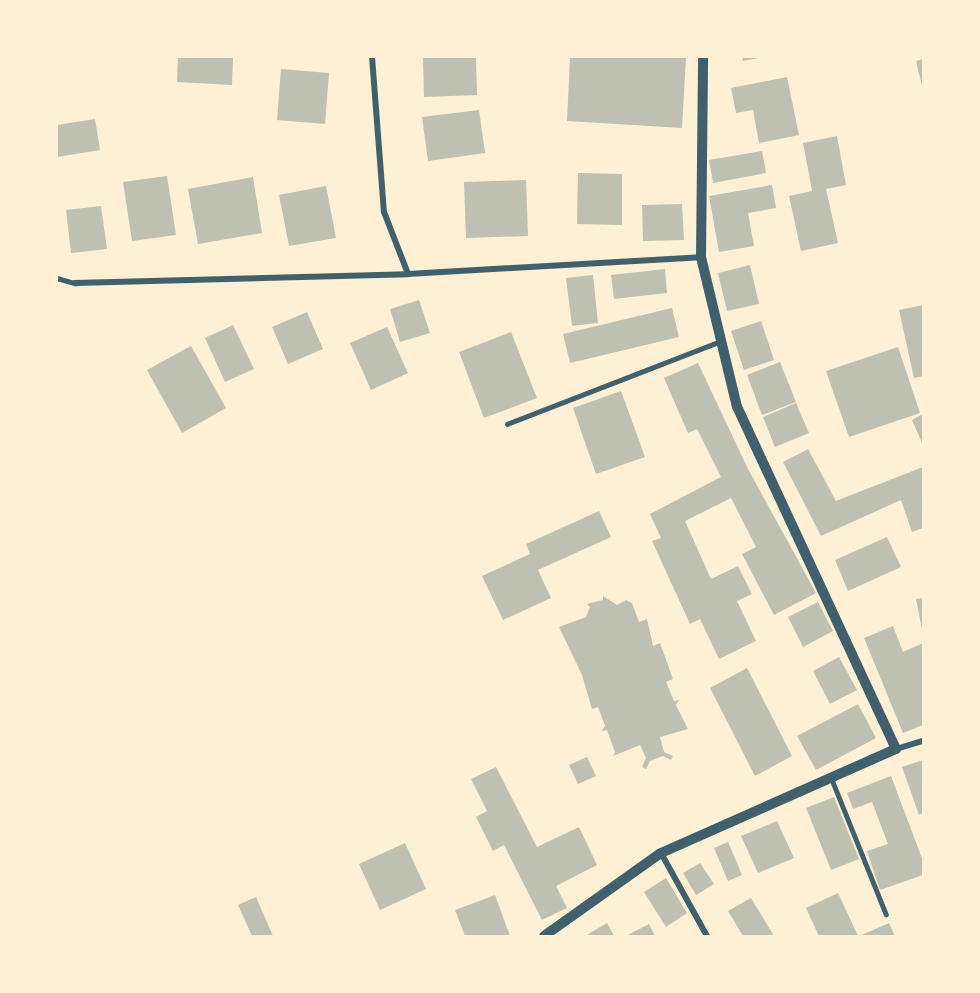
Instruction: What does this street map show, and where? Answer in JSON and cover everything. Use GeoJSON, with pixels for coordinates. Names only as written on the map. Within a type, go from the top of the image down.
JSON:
{"type":"FeatureCollection","features":[{"type":"Feature","properties":{"kind":"street"},"geometry":{"type":"LineString","coordinates":[[372,57],[384,212],[408,274]]}},
{"type":"Feature","properties":{"kind":"street"},"geometry":{"type":"LineString","coordinates":[[703,57],[701,257],[737,407],[896,749]]}},
{"type":"Feature","properties":{"kind":"street"},"geometry":{"type":"LineString","coordinates":[[75,283],[408,274],[701,257]]}},
{"type":"Feature","properties":{"kind":"street"},"geometry":{"type":"LineString","coordinates":[[544,936],[661,853],[896,749],[923,741]]}},
{"type":"Feature","properties":{"kind":"street"},"geometry":{"type":"LineString","coordinates":[[661,853],[707,936]]}},
{"type":"Feature","properties":{"kind":"lane"},"geometry":{"type":"LineString","coordinates":[[57,278],[75,283]]}},
{"type":"Feature","properties":{"kind":"lane"},"geometry":{"type":"LineString","coordinates":[[507,424],[721,341]]}},
{"type":"Feature","properties":{"kind":"lane"},"geometry":{"type":"LineString","coordinates":[[831,777],[885,914]]}},
{"type":"Feature","properties":{"kind":"building"},"geometry":{"type":"Polygon","coordinates":[[[178,57],[233,57],[232,85],[177,82],[178,57]]]}},
{"type":"Feature","properties":{"kind":"building"},"geometry":{"type":"Polygon","coordinates":[[[423,57],[476,57],[477,95],[424,97],[423,57]]]}},
{"type":"Feature","properties":{"kind":"building"},"geometry":{"type":"Polygon","coordinates":[[[570,57],[686,57],[682,128],[567,121],[570,57]]]}},
{"type":"Feature","properties":{"kind":"building"},"geometry":{"type":"Polygon","coordinates":[[[742,57],[759,57],[759,58],[743,61],[742,57]]]}},
{"type":"Feature","properties":{"kind":"building"},"geometry":{"type":"Polygon","coordinates":[[[923,59],[923,86],[922,86],[916,61],[923,59]]]}},
{"type":"Feature","properties":{"kind":"building"},"geometry":{"type":"Polygon","coordinates":[[[281,69],[329,73],[325,124],[277,120],[281,69]]]}},
{"type":"Feature","properties":{"kind":"building"},"geometry":{"type":"Polygon","coordinates":[[[787,77],[799,135],[759,143],[753,110],[736,113],[731,88],[787,77]]]}},
{"type":"Feature","properties":{"kind":"building"},"geometry":{"type":"Polygon","coordinates":[[[479,110],[485,153],[428,161],[422,117],[479,110]]]}},
{"type":"Feature","properties":{"kind":"building"},"geometry":{"type":"Polygon","coordinates":[[[95,119],[100,150],[57,157],[57,125],[95,119]]]}},
{"type":"Feature","properties":{"kind":"building"},"geometry":{"type":"Polygon","coordinates":[[[837,136],[846,185],[826,189],[838,243],[801,251],[789,196],[812,191],[803,143],[837,136]]]}},
{"type":"Feature","properties":{"kind":"building"},"geometry":{"type":"Polygon","coordinates":[[[762,151],[766,173],[713,183],[709,160],[762,151]]]}},
{"type":"Feature","properties":{"kind":"building"},"geometry":{"type":"Polygon","coordinates":[[[578,173],[622,174],[622,225],[577,224],[578,173]]]}},
{"type":"Feature","properties":{"kind":"building"},"geometry":{"type":"Polygon","coordinates":[[[167,176],[176,235],[132,241],[123,182],[167,176]]]}},
{"type":"Feature","properties":{"kind":"building"},"geometry":{"type":"Polygon","coordinates":[[[253,177],[262,233],[198,244],[188,189],[253,177]]]}},
{"type":"Feature","properties":{"kind":"building"},"geometry":{"type":"Polygon","coordinates":[[[526,180],[528,236],[466,238],[464,182],[526,180]]]}},
{"type":"Feature","properties":{"kind":"building"},"geometry":{"type":"Polygon","coordinates":[[[772,185],[776,208],[748,213],[754,246],[719,252],[709,196],[772,185]]]}},
{"type":"Feature","properties":{"kind":"building"},"geometry":{"type":"Polygon","coordinates":[[[326,186],[336,238],[289,246],[279,195],[326,186]]]}},
{"type":"Feature","properties":{"kind":"building"},"geometry":{"type":"Polygon","coordinates":[[[682,204],[684,240],[643,241],[642,205],[682,204]]]}},
{"type":"Feature","properties":{"kind":"building"},"geometry":{"type":"Polygon","coordinates":[[[101,206],[107,249],[71,253],[66,210],[101,206]]]}},
{"type":"Feature","properties":{"kind":"building"},"geometry":{"type":"Polygon","coordinates":[[[750,265],[759,304],[727,311],[718,273],[750,265]]]}},
{"type":"Feature","properties":{"kind":"building"},"geometry":{"type":"Polygon","coordinates":[[[665,269],[667,293],[614,299],[611,275],[665,269]]]}},
{"type":"Feature","properties":{"kind":"building"},"geometry":{"type":"Polygon","coordinates":[[[593,275],[598,323],[572,326],[566,278],[593,275]]]}},
{"type":"Feature","properties":{"kind":"building"},"geometry":{"type":"Polygon","coordinates":[[[419,300],[430,333],[400,342],[390,309],[419,300]]]}},
{"type":"Feature","properties":{"kind":"building"},"geometry":{"type":"Polygon","coordinates":[[[923,305],[923,376],[914,378],[899,310],[923,305]]]}},
{"type":"Feature","properties":{"kind":"building"},"geometry":{"type":"Polygon","coordinates":[[[672,308],[679,337],[570,363],[563,334],[672,308]]]}},
{"type":"Feature","properties":{"kind":"building"},"geometry":{"type":"Polygon","coordinates":[[[307,312],[323,349],[288,364],[272,327],[307,312]]]}},
{"type":"Feature","properties":{"kind":"building"},"geometry":{"type":"Polygon","coordinates":[[[761,321],[774,360],[744,370],[731,331],[761,321]]]}},
{"type":"Feature","properties":{"kind":"building"},"geometry":{"type":"Polygon","coordinates":[[[233,325],[254,369],[225,382],[205,338],[233,325]]]}},
{"type":"Feature","properties":{"kind":"building"},"geometry":{"type":"Polygon","coordinates":[[[387,327],[408,373],[371,390],[350,343],[387,327]]]}},
{"type":"Feature","properties":{"kind":"building"},"geometry":{"type":"Polygon","coordinates":[[[511,332],[537,398],[484,418],[459,352],[511,332]]]}},
{"type":"Feature","properties":{"kind":"building"},"geometry":{"type":"Polygon","coordinates":[[[191,346],[226,408],[182,433],[147,370],[191,346]]]}},
{"type":"Feature","properties":{"kind":"building"},"geometry":{"type":"Polygon","coordinates":[[[898,347],[920,413],[849,437],[826,371],[898,347]]]}},
{"type":"Feature","properties":{"kind":"building"},"geometry":{"type":"Polygon","coordinates":[[[780,362],[796,402],[762,415],[747,375],[780,362]]]}},
{"type":"Feature","properties":{"kind":"building"},"geometry":{"type":"Polygon","coordinates":[[[698,363],[748,469],[816,593],[774,615],[742,554],[756,547],[731,498],[685,521],[711,579],[738,566],[752,594],[737,601],[756,641],[719,659],[700,619],[690,624],[652,541],[661,538],[650,514],[721,477],[697,429],[688,433],[664,378],[698,363]]]}},
{"type":"Feature","properties":{"kind":"building"},"geometry":{"type":"Polygon","coordinates":[[[621,391],[645,457],[596,474],[573,408],[621,391]]]}},
{"type":"Feature","properties":{"kind":"building"},"geometry":{"type":"Polygon","coordinates":[[[796,403],[809,433],[775,447],[763,417],[796,403]]]}},
{"type":"Feature","properties":{"kind":"building"},"geometry":{"type":"Polygon","coordinates":[[[923,414],[923,445],[912,420],[923,414]]]}},
{"type":"Feature","properties":{"kind":"building"},"geometry":{"type":"Polygon","coordinates":[[[808,449],[836,501],[923,467],[923,528],[912,532],[901,500],[821,536],[783,462],[808,449]]]}},
{"type":"Feature","properties":{"kind":"building"},"geometry":{"type":"Polygon","coordinates":[[[599,511],[611,537],[538,570],[551,598],[503,620],[482,576],[530,554],[526,544],[599,511]]]}},
{"type":"Feature","properties":{"kind":"building"},"geometry":{"type":"Polygon","coordinates":[[[887,537],[901,567],[848,591],[835,560],[887,537]]]}},
{"type":"Feature","properties":{"kind":"building"},"geometry":{"type":"Polygon","coordinates":[[[603,596],[617,605],[626,600],[632,603],[639,622],[647,619],[653,646],[660,643],[673,679],[666,682],[674,701],[679,700],[676,705],[688,729],[660,737],[664,752],[673,756],[671,760],[663,756],[650,761],[646,769],[642,767],[646,758],[640,745],[613,756],[615,752],[607,730],[602,731],[605,726],[598,707],[592,709],[582,675],[559,627],[586,617],[590,607],[587,604],[603,600],[603,596]]]}},
{"type":"Feature","properties":{"kind":"building"},"geometry":{"type":"Polygon","coordinates":[[[923,598],[923,629],[922,629],[916,599],[923,598]]]}},
{"type":"Feature","properties":{"kind":"building"},"geometry":{"type":"Polygon","coordinates":[[[818,602],[833,631],[803,647],[788,617],[818,602]]]}},
{"type":"Feature","properties":{"kind":"building"},"geometry":{"type":"Polygon","coordinates":[[[893,626],[903,652],[923,643],[923,725],[903,733],[864,638],[893,626]]]}},
{"type":"Feature","properties":{"kind":"building"},"geometry":{"type":"Polygon","coordinates":[[[839,657],[857,690],[830,704],[813,671],[839,657]]]}},
{"type":"Feature","properties":{"kind":"building"},"geometry":{"type":"Polygon","coordinates":[[[747,668],[792,756],[755,776],[710,688],[747,668]]]}},
{"type":"Feature","properties":{"kind":"building"},"geometry":{"type":"Polygon","coordinates":[[[858,704],[876,738],[816,770],[797,736],[858,704]]]}},
{"type":"Feature","properties":{"kind":"building"},"geometry":{"type":"Polygon","coordinates":[[[587,757],[596,776],[578,784],[569,765],[587,757]]]}},
{"type":"Feature","properties":{"kind":"building"},"geometry":{"type":"Polygon","coordinates":[[[923,760],[923,813],[919,815],[902,767],[923,760]]]}},
{"type":"Feature","properties":{"kind":"building"},"geometry":{"type":"Polygon","coordinates":[[[496,767],[537,847],[579,827],[597,865],[556,886],[567,908],[542,920],[504,845],[493,851],[476,817],[487,811],[471,779],[496,767]]]}},
{"type":"Feature","properties":{"kind":"building"},"geometry":{"type":"Polygon","coordinates":[[[891,776],[923,861],[923,875],[880,890],[867,851],[888,844],[872,802],[853,809],[847,793],[891,776]]]}},
{"type":"Feature","properties":{"kind":"building"},"geometry":{"type":"Polygon","coordinates":[[[834,797],[859,859],[831,870],[806,808],[834,797]]]}},
{"type":"Feature","properties":{"kind":"building"},"geometry":{"type":"Polygon","coordinates":[[[777,821],[794,858],[758,873],[741,836],[777,821]]]}},
{"type":"Feature","properties":{"kind":"building"},"geometry":{"type":"Polygon","coordinates":[[[728,842],[742,875],[728,881],[714,848],[728,842]]]}},
{"type":"Feature","properties":{"kind":"building"},"geometry":{"type":"Polygon","coordinates":[[[405,843],[426,889],[380,910],[359,864],[405,843]]]}},
{"type":"Feature","properties":{"kind":"building"},"geometry":{"type":"Polygon","coordinates":[[[700,863],[714,884],[696,895],[683,873],[700,863]]]}},
{"type":"Feature","properties":{"kind":"building"},"geometry":{"type":"Polygon","coordinates":[[[666,878],[687,913],[666,927],[644,892],[666,878]]]}},
{"type":"Feature","properties":{"kind":"building"},"geometry":{"type":"Polygon","coordinates":[[[838,893],[858,936],[819,936],[806,908],[838,893]]]}},
{"type":"Feature","properties":{"kind":"building"},"geometry":{"type":"Polygon","coordinates":[[[495,895],[510,936],[465,936],[455,910],[495,895]]]}},
{"type":"Feature","properties":{"kind":"building"},"geometry":{"type":"Polygon","coordinates":[[[256,897],[273,936],[252,936],[238,905],[256,897]]]}},
{"type":"Feature","properties":{"kind":"building"},"geometry":{"type":"Polygon","coordinates":[[[751,898],[774,936],[743,936],[728,911],[751,898]]]}},
{"type":"Feature","properties":{"kind":"building"},"geometry":{"type":"Polygon","coordinates":[[[607,923],[614,936],[585,936],[607,923]]]}},
{"type":"Feature","properties":{"kind":"building"},"geometry":{"type":"Polygon","coordinates":[[[889,923],[895,936],[859,936],[889,923]]]}},
{"type":"Feature","properties":{"kind":"building"},"geometry":{"type":"Polygon","coordinates":[[[649,924],[655,936],[626,936],[649,924]]]}}]}
